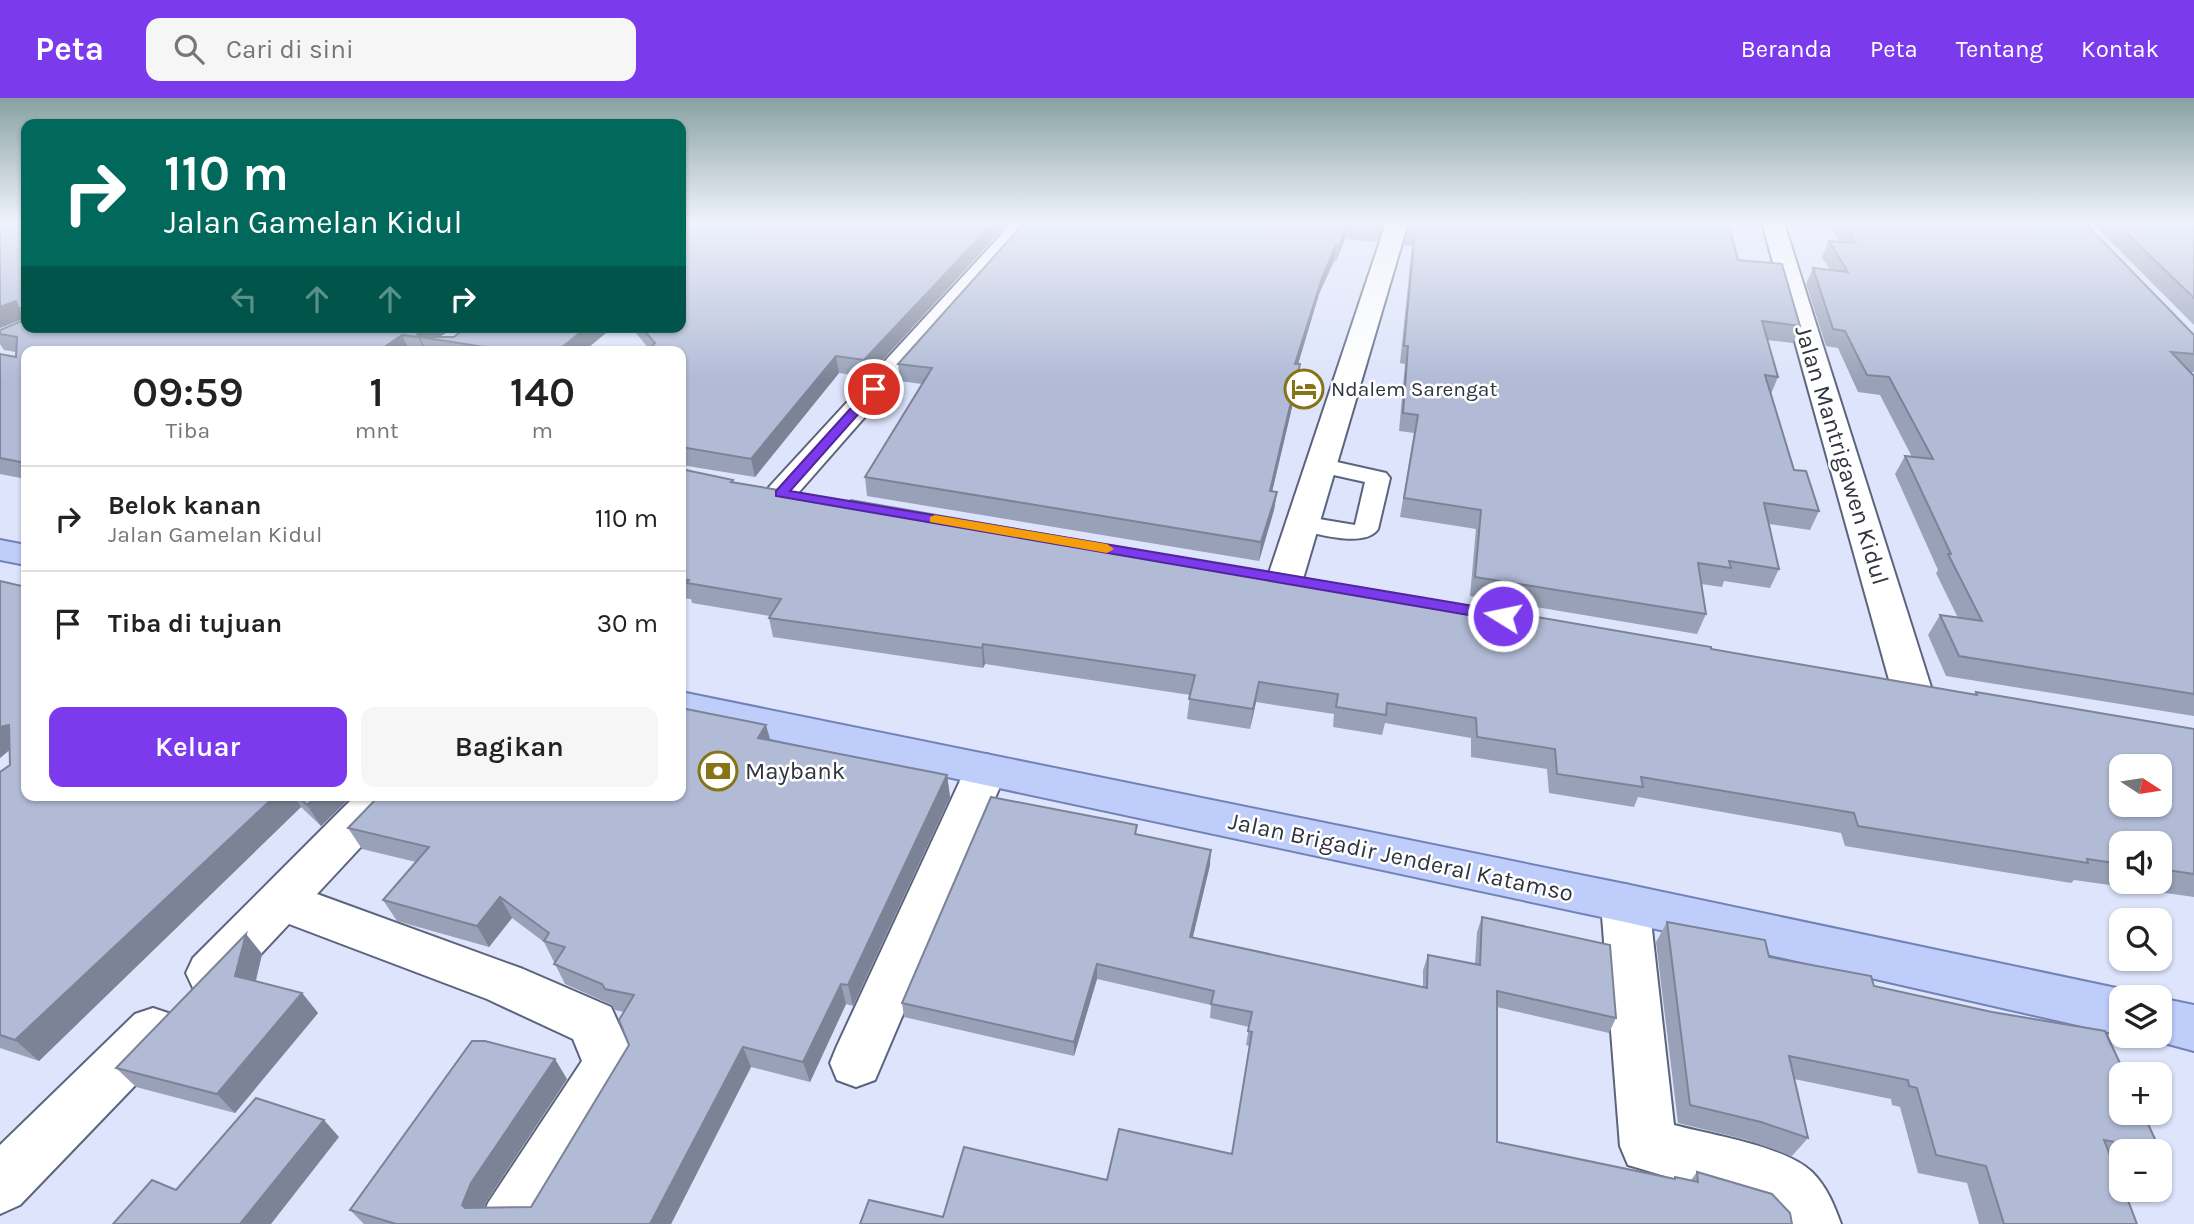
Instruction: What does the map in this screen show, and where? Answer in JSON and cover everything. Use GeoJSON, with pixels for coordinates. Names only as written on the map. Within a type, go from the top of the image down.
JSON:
{"type":"FeatureCollection","features":[{"type":"Feature","properties":{"kind":"main road"},"geometry":{"type":"LineString","coordinates":[[0,550],[21,554]]}},
{"type":"Feature","properties":{"kind":"main road","name":"Jalan Brigadir Jenderal Katamso"},"geometry":{"type":"LineString","coordinates":[[686,707],[1625,903],[2109,1009]]}},
{"type":"Feature","properties":{"kind":"main road"},"geometry":{"type":"LineString","coordinates":[[2172,1023],[2194,1028]]}},
{"type":"Feature","properties":{"kind":"street"},"geometry":{"type":"LineString","coordinates":[[781,494],[977,276]]}},
{"type":"Feature","properties":{"kind":"street"},"geometry":{"type":"LineString","coordinates":[[1285,579],[1379,276]]}},
{"type":"Feature","properties":{"kind":"street","name":"Jalan Mantrigawen Kidul"},"geometry":{"type":"LineString","coordinates":[[1790,276],[1924,689],[1870,680]]}},
{"type":"Feature","properties":{"kind":"street"},"geometry":{"type":"LineString","coordinates":[[743,487],[821,500]]}},
{"type":"Feature","properties":{"kind":"street"},"geometry":{"type":"LineString","coordinates":[[856,1063],[986,770]]}},
{"type":"Feature","properties":{"kind":"street"},"geometry":{"type":"LineString","coordinates":[[0,1185],[282,901],[377,801]]}},
{"type":"Feature","properties":{"kind":"street"},"geometry":{"type":"LineString","coordinates":[[282,901],[505,984],[593,1023],[610,1064],[509,1224]]}},
{"type":"Feature","properties":{"kind":"street"},"geometry":{"type":"LineString","coordinates":[[1625,903],[1648,1146],[1776,1180],[1790,1189],[1803,1205],[1812,1224]]}},
{"type":"Feature","properties":{"kind":"lane"},"geometry":{"type":"LineString","coordinates":[[1301,523],[1360,533],[1366,529],[1378,478],[1319,465]]}},
{"type":"Feature","properties":{"kind":"building"},"geometry":{"type":"Polygon","coordinates":[[[0,276],[21,276],[21,308],[18,308],[16,301],[0,307],[0,276]]]}},
{"type":"Feature","properties":{"kind":"building"},"geometry":{"type":"Polygon","coordinates":[[[686,276],[944,276],[864,360],[836,356],[751,459],[686,448],[686,346],[652,346],[655,343],[646,333],[686,333],[686,276]]]}},
{"type":"Feature","properties":{"kind":"building"},"geometry":{"type":"Polygon","coordinates":[[[977,276],[1323,276],[1295,364],[1300,364],[1270,491],[1277,492],[1261,542],[865,477],[932,368],[898,364],[977,276]]]}},
{"type":"Feature","properties":{"kind":"building"},"geometry":{"type":"Polygon","coordinates":[[[1411,276],[1785,276],[1800,326],[1762,321],[1778,377],[1765,375],[1794,470],[1806,471],[1819,511],[1764,503],[1779,569],[1729,561],[1731,568],[1698,563],[1706,614],[1475,577],[1481,510],[1404,498],[1418,415],[1403,413],[1408,346],[1404,346],[1411,276]]]}},
{"type":"Feature","properties":{"kind":"building"},"geometry":{"type":"Polygon","coordinates":[[[1815,276],[2136,276],[2194,335],[2194,354],[2171,352],[2194,376],[2194,694],[1959,656],[1940,615],[1982,621],[1948,554],[1951,554],[1905,456],[1933,459],[1889,377],[1867,375],[1845,331],[1833,329],[1815,276]]]}},
{"type":"Feature","properties":{"kind":"building"},"geometry":{"type":"Polygon","coordinates":[[[2171,276],[2194,276],[2194,298],[2171,276]]]}},
{"type":"Feature","properties":{"kind":"building"},"geometry":{"type":"Polygon","coordinates":[[[21,321],[21,333],[417,333],[418,337],[402,335],[386,346],[21,346],[21,462],[0,458],[0,354],[16,357],[17,337],[0,334],[0,330],[21,321]]]}},
{"type":"Feature","properties":{"kind":"building"},"geometry":{"type":"Polygon","coordinates":[[[459,333],[580,333],[563,346],[478,346],[420,337],[454,337],[459,333]]]}},
{"type":"Feature","properties":{"kind":"building"},"geometry":{"type":"Polygon","coordinates":[[[686,470],[733,480],[731,482],[849,502],[851,500],[1473,609],[1473,606],[1977,695],[1976,692],[2194,729],[2194,874],[2172,871],[2172,831],[2109,831],[2109,862],[2087,859],[2088,863],[1858,826],[1854,813],[1641,777],[1643,787],[1557,774],[1555,749],[1477,737],[1476,718],[1387,703],[1386,715],[1336,707],[1338,694],[1259,682],[1253,709],[1189,699],[1195,675],[983,644],[982,648],[769,618],[781,599],[687,583],[686,470]]]}},
{"type":"Feature","properties":{"kind":"building"},"geometry":{"type":"Polygon","coordinates":[[[0,581],[21,586],[21,801],[270,801],[15,1040],[0,1035],[0,772],[10,765],[9,725],[0,727],[0,581]]]}},
{"type":"Feature","properties":{"kind":"building"},"geometry":{"type":"Polygon","coordinates":[[[686,709],[766,725],[758,738],[947,775],[848,985],[841,984],[803,1062],[743,1047],[650,1224],[396,1224],[350,1210],[472,1041],[485,1041],[555,1059],[471,1183],[462,1205],[465,1208],[531,1207],[629,1045],[619,1020],[634,995],[605,989],[602,984],[554,964],[565,947],[544,941],[549,933],[500,897],[477,926],[383,900],[429,847],[348,828],[374,801],[686,801],[686,709]]]}},
{"type":"Feature","properties":{"kind":"building"},"geometry":{"type":"Polygon","coordinates":[[[991,797],[1137,825],[1135,834],[1211,850],[1190,937],[1427,988],[1428,955],[1480,965],[1482,917],[1610,945],[1616,1018],[1497,991],[1497,1142],[1675,1179],[1698,1182],[1697,1172],[1772,1194],[1790,1213],[1792,1224],[860,1224],[869,1200],[943,1217],[964,1147],[1107,1180],[1119,1129],[1232,1154],[1252,1032],[1248,1031],[1252,1012],[1211,1004],[1214,991],[1097,964],[1074,1042],[902,1003],[991,797]]]}},
{"type":"Feature","properties":{"kind":"building"},"geometry":{"type":"Polygon","coordinates":[[[1667,922],[1765,940],[1769,957],[1871,976],[1874,986],[1992,1012],[2105,1031],[2109,1048],[2113,1048],[2119,1062],[2109,1062],[2109,1125],[2149,1125],[2155,1139],[2104,1140],[2109,1152],[2109,1202],[2129,1202],[2137,1224],[2004,1224],[1986,1166],[1936,1155],[1917,1088],[1909,1086],[1908,1080],[1789,1056],[1808,1138],[1761,1122],[1690,1105],[1667,922]]]}},
{"type":"Feature","properties":{"kind":"building"},"geometry":{"type":"Polygon","coordinates":[[[246,934],[235,976],[302,993],[217,1094],[116,1068],[246,934]]]}},
{"type":"Feature","properties":{"kind":"building"},"geometry":{"type":"Polygon","coordinates":[[[256,1098],[324,1120],[240,1224],[113,1224],[152,1180],[176,1190],[256,1098]]]}},
{"type":"Feature","properties":{"kind":"slow traffic"},"geometry":{"type":"LineString","coordinates":[[935,520],[1107,549]]}},
{"type":"Feature","properties":{"kind":"place","name":"Ndalem Sarengat"},"geometry":{"type":"Point","coordinates":[1304,389]}},
{"type":"Feature","properties":{"kind":"place","name":"Maybank"},"geometry":{"type":"Point","coordinates":[718,771]}},
{"type":"Feature","properties":{"kind":"route"},"geometry":{"type":"LineString","coordinates":[[874,389],[781,494],[1503,616]]}}]}
